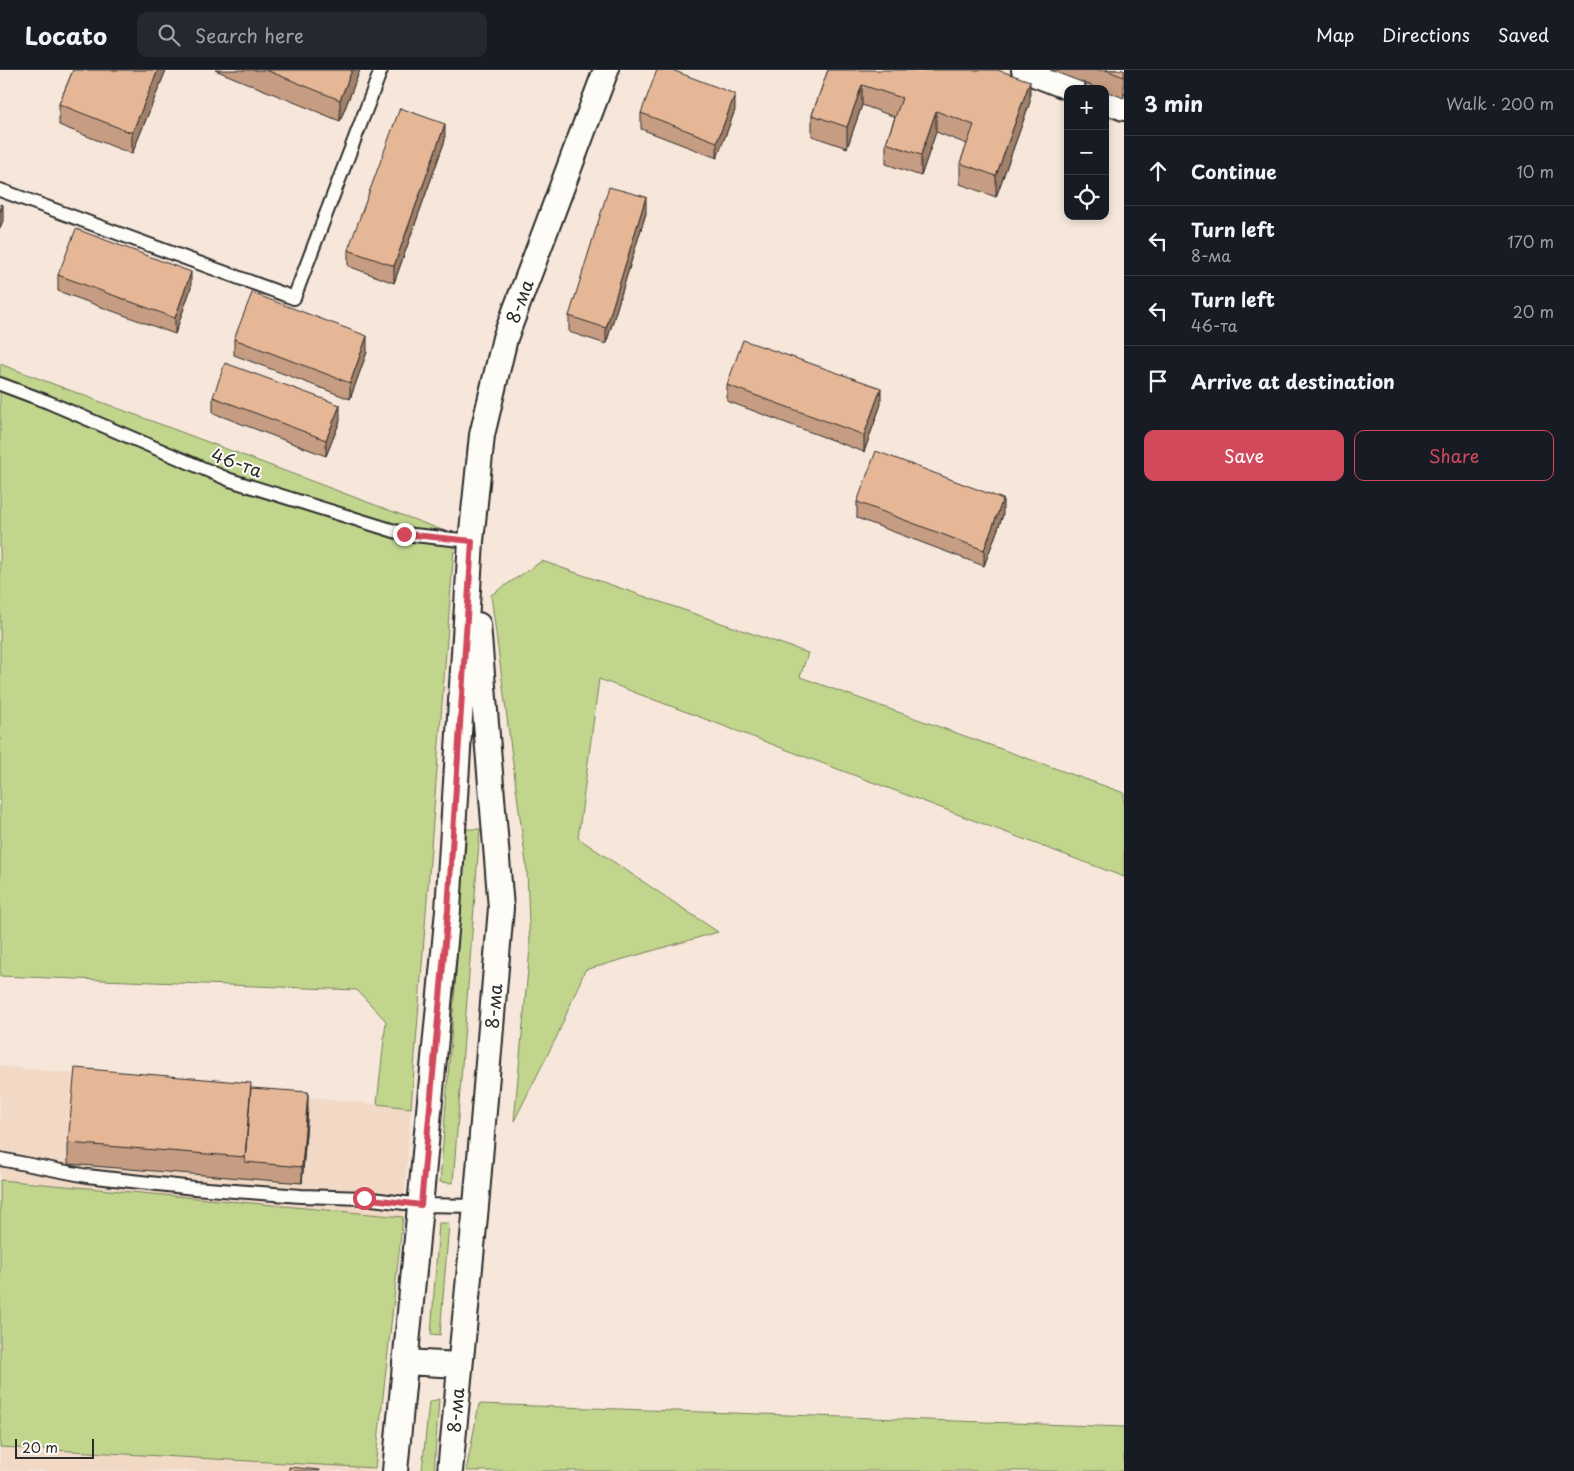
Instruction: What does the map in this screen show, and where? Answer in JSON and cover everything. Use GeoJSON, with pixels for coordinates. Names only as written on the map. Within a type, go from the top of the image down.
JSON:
{"type":"FeatureCollection","features":[{"type":"Feature","properties":{"kind":"street","name":"8-ма"},"geometry":{"type":"LineString","coordinates":[[395,1471],[448,910],[472,541],[482,435],[505,338],[606,70]]}},
{"type":"Feature","properties":{"kind":"street"},"geometry":{"type":"LineString","coordinates":[[1024,70],[1064,86]]}},
{"type":"Feature","properties":{"kind":"street"},"geometry":{"type":"LineString","coordinates":[[1109,102],[1124,108]]}},
{"type":"Feature","properties":{"kind":"street","name":"8-ма"},"geometry":{"type":"LineString","coordinates":[[450,1471],[476,1206],[501,908],[472,541]]}},
{"type":"Feature","properties":{"kind":"street"},"geometry":{"type":"LineString","coordinates":[[405,1362],[460,1365]]}},
{"type":"Feature","properties":{"kind":"lane"},"geometry":{"type":"LineString","coordinates":[[0,190],[294,298],[381,70]]}},
{"type":"Feature","properties":{"kind":"lane","name":"46-та"},"geometry":{"type":"LineString","coordinates":[[0,384],[48,402],[230,480],[404,534],[472,541]]}},
{"type":"Feature","properties":{"kind":"lane"},"geometry":{"type":"LineString","coordinates":[[0,1159],[87,1176],[194,1188],[301,1196],[364,1198],[421,1205],[476,1206]]}},
{"type":"Feature","properties":{"kind":"shaded area"},"geometry":{"type":"Polygon","coordinates":[[[0,1066],[411,1108],[403,1217],[0,1180],[0,1066]]]}},
{"type":"Feature","properties":{"kind":"shaded area"},"geometry":{"type":"Polygon","coordinates":[[[0,1447],[334,1465],[375,1468],[375,1471],[0,1471],[0,1447]]]}},
{"type":"Feature","properties":{"kind":"green space"},"geometry":{"type":"Polygon","coordinates":[[[0,364],[455,535],[411,1108],[377,1104],[386,1021],[357,990],[0,976],[0,364]]]}},
{"type":"Feature","properties":{"kind":"green space"},"geometry":{"type":"Polygon","coordinates":[[[542,561],[808,653],[800,677],[1124,793],[1124,877],[599,679],[578,838],[718,932],[585,970],[557,1036],[514,1121],[530,948],[527,871],[491,595],[542,561]]]}},
{"type":"Feature","properties":{"kind":"green space"},"geometry":{"type":"Polygon","coordinates":[[[467,829],[480,829],[453,1183],[440,1182],[467,829]]]}},
{"type":"Feature","properties":{"kind":"green space"},"geometry":{"type":"Polygon","coordinates":[[[0,1180],[403,1217],[375,1468],[0,1447],[0,1180]]]}},
{"type":"Feature","properties":{"kind":"green space"},"geometry":{"type":"Polygon","coordinates":[[[439,1223],[449,1223],[440,1335],[431,1334],[439,1223]]]}},
{"type":"Feature","properties":{"kind":"green space"},"geometry":{"type":"Polygon","coordinates":[[[439,1399],[434,1471],[422,1471],[429,1402],[439,1399]]]}},
{"type":"Feature","properties":{"kind":"green space"},"geometry":{"type":"Polygon","coordinates":[[[479,1404],[1124,1427],[1124,1471],[466,1471],[479,1404]]]}},
{"type":"Feature","properties":{"kind":"building"},"geometry":{"type":"Polygon","coordinates":[[[73,70],[158,70],[132,133],[59,104],[73,70]]]}},
{"type":"Feature","properties":{"kind":"building"},"geometry":{"type":"Polygon","coordinates":[[[266,70],[352,70],[340,100],[266,70]]]}},
{"type":"Feature","properties":{"kind":"building"},"geometry":{"type":"Polygon","coordinates":[[[657,70],[672,70],[735,94],[717,142],[641,113],[657,70]]]}},
{"type":"Feature","properties":{"kind":"building"},"geometry":{"type":"Polygon","coordinates":[[[828,70],[998,70],[1030,81],[996,176],[960,163],[974,125],[936,111],[921,155],[886,143],[902,98],[862,85],[847,127],[812,115],[828,70]]]}},
{"type":"Feature","properties":{"kind":"building"},"geometry":{"type":"Polygon","coordinates":[[[1106,70],[1124,70],[1124,77],[1106,70]]]}},
{"type":"Feature","properties":{"kind":"building"},"geometry":{"type":"Polygon","coordinates":[[[400,108],[445,124],[394,266],[348,250],[400,108]]]}},
{"type":"Feature","properties":{"kind":"building"},"geometry":{"type":"Polygon","coordinates":[[[609,187],[646,197],[606,328],[569,316],[609,187]]]}},
{"type":"Feature","properties":{"kind":"building"},"geometry":{"type":"Polygon","coordinates":[[[76,229],[191,272],[175,318],[58,275],[76,229]]]}},
{"type":"Feature","properties":{"kind":"building"},"geometry":{"type":"Polygon","coordinates":[[[252,293],[367,336],[350,383],[234,339],[252,293]]]}},
{"type":"Feature","properties":{"kind":"building"},"geometry":{"type":"Polygon","coordinates":[[[743,340],[881,388],[864,435],[727,385],[743,340]]]}},
{"type":"Feature","properties":{"kind":"building"},"geometry":{"type":"Polygon","coordinates":[[[225,363],[340,405],[326,440],[213,397],[225,363]]]}},
{"type":"Feature","properties":{"kind":"building"},"geometry":{"type":"Polygon","coordinates":[[[876,451],[1003,499],[984,550],[857,502],[876,451]]]}},
{"type":"Feature","properties":{"kind":"building"},"geometry":{"type":"Polygon","coordinates":[[[75,1068],[251,1083],[245,1157],[68,1143],[75,1068]]]}},
{"type":"Feature","properties":{"kind":"building"},"geometry":{"type":"Polygon","coordinates":[[[251,1088],[308,1092],[302,1167],[245,1162],[251,1088]]]}},
{"type":"Feature","properties":{"kind":"building"},"geometry":{"type":"Polygon","coordinates":[[[289,1467],[320,1470],[320,1471],[289,1471],[289,1467]]]}},
{"type":"Feature","properties":{"kind":"route"},"geometry":{"type":"LineString","coordinates":[[364,1198],[421,1205],[448,910],[472,541],[404,534]]}}]}
